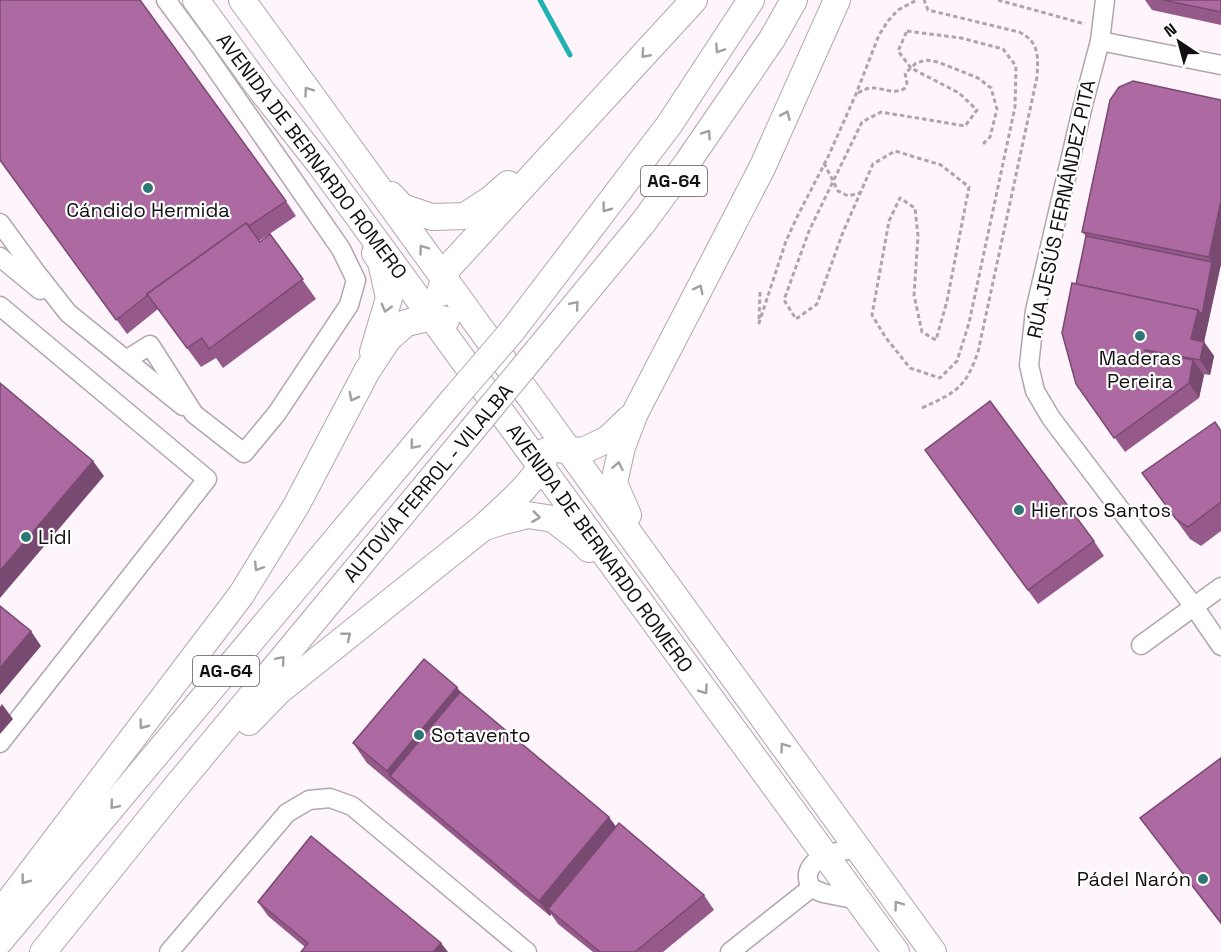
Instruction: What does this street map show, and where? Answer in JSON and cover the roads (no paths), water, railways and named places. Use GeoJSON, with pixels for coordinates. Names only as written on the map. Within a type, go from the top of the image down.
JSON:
{"type":"FeatureCollection","features":[{"type":"Feature","properties":{"kind":"highway","name":"AVENIDA DE BERNARDO ROMERO"},"geometry":{"type":"LineString","coordinates":[[196,0],[262,91],[441,326],[545,452],[661,576],[933,952]]}},
{"type":"Feature","properties":{"kind":"highway","name":"AVENIDA DE BERNARDO ROMERO"},"geometry":{"type":"LineString","coordinates":[[242,0],[549,422],[545,452],[635,595],[896,952]]}},
{"type":"Feature","properties":{"kind":"highway"},"geometry":{"type":"LineString","coordinates":[[441,326],[438,299],[447,269],[694,0]]}},
{"type":"Feature","properties":{"kind":"highway","name":"AUTOVÍA FERROL - VILALBA"},"geometry":{"type":"LineString","coordinates":[[0,941],[512,331],[669,125],[751,0]]}},
{"type":"Feature","properties":{"kind":"highway","name":"AUTOVÍA FERROL - VILALBA"},"geometry":{"type":"LineString","coordinates":[[43,952],[177,784],[642,224],[772,39],[794,0]]}},
{"type":"Feature","properties":{"kind":"highway"},"geometry":{"type":"LineString","coordinates":[[661,576],[633,527],[615,483],[622,447],[635,413],[762,168],[837,0]]}},
{"type":"Feature","properties":{"kind":"highway"},"geometry":{"type":"LineString","coordinates":[[349,146],[402,207],[432,217],[465,216],[491,200],[625,76]]}},
{"type":"Feature","properties":{"kind":"highway"},"geometry":{"type":"LineString","coordinates":[[319,164],[381,262],[389,298],[367,371]]}},
{"type":"Feature","properties":{"kind":"highway"},"geometry":{"type":"LineString","coordinates":[[0,913],[241,596],[296,506],[367,371],[388,339],[406,323],[441,326],[477,323]]}},
{"type":"Feature","properties":{"kind":"highway"},"geometry":{"type":"LineString","coordinates":[[111,868],[279,691],[480,530],[524,487],[545,452],[583,451],[608,439],[635,413]]}},
{"type":"Feature","properties":{"kind":"highway"},"geometry":{"type":"LineString","coordinates":[[480,530],[504,520],[528,515],[553,519],[580,540],[635,595]]}},
{"type":"Feature","properties":{"kind":"street"},"geometry":{"type":"LineString","coordinates":[[0,257],[244,453],[276,413],[349,305],[356,280],[341,249],[166,0]]}},
{"type":"Feature","properties":{"kind":"street","name":"RÚA JESÚS FERNÁNDEZ PITA"},"geometry":{"type":"LineString","coordinates":[[1105,0],[1101,34],[1035,311],[1029,365],[1035,391],[1052,418],[1221,646]]}},
{"type":"Feature","properties":{"kind":"street"},"geometry":{"type":"LineString","coordinates":[[1101,34],[1221,65]]}},
{"type":"Feature","properties":{"kind":"street"},"geometry":{"type":"LineString","coordinates":[[0,223],[68,313]]}},
{"type":"Feature","properties":{"kind":"street"},"geometry":{"type":"LineString","coordinates":[[0,306],[207,479],[0,743]]}},
{"type":"Feature","properties":{"kind":"street"},"geometry":{"type":"LineString","coordinates":[[126,360],[150,345],[194,414]]}},
{"type":"Feature","properties":{"kind":"street"},"geometry":{"type":"LineString","coordinates":[[1141,645],[1221,587]]}},
{"type":"Feature","properties":{"kind":"street"},"geometry":{"type":"LineString","coordinates":[[169,952],[287,813],[309,800],[330,798],[352,806],[527,952]]}},
{"type":"Feature","properties":{"kind":"street"},"geometry":{"type":"LineString","coordinates":[[857,849],[841,850],[825,856],[810,868],[807,876],[811,888],[823,893],[858,900]]}},
{"type":"Feature","properties":{"kind":"street"},"geometry":{"type":"LineString","coordinates":[[730,952],[811,888]]}},
{"type":"Feature","properties":{"kind":"waterway"},"geometry":{"type":"LineString","coordinates":[[540,0],[570,55]]}},
{"type":"Feature","properties":{"kind":"place","name":"Cándido Hermida"},"geometry":{"type":"Point","coordinates":[148,188]}},
{"type":"Feature","properties":{"kind":"place","name":"Maderas Pereira"},"geometry":{"type":"Point","coordinates":[1140,336]}},
{"type":"Feature","properties":{"kind":"place","name":"Hierros Santos"},"geometry":{"type":"Point","coordinates":[1019,510]}},
{"type":"Feature","properties":{"kind":"place","name":"Lidl"},"geometry":{"type":"Point","coordinates":[26,537]}},
{"type":"Feature","properties":{"kind":"place","name":"Sotavento"},"geometry":{"type":"Point","coordinates":[419,735]}},
{"type":"Feature","properties":{"kind":"place","name":"Pádel Narón"},"geometry":{"type":"Point","coordinates":[1203,879]}}]}
